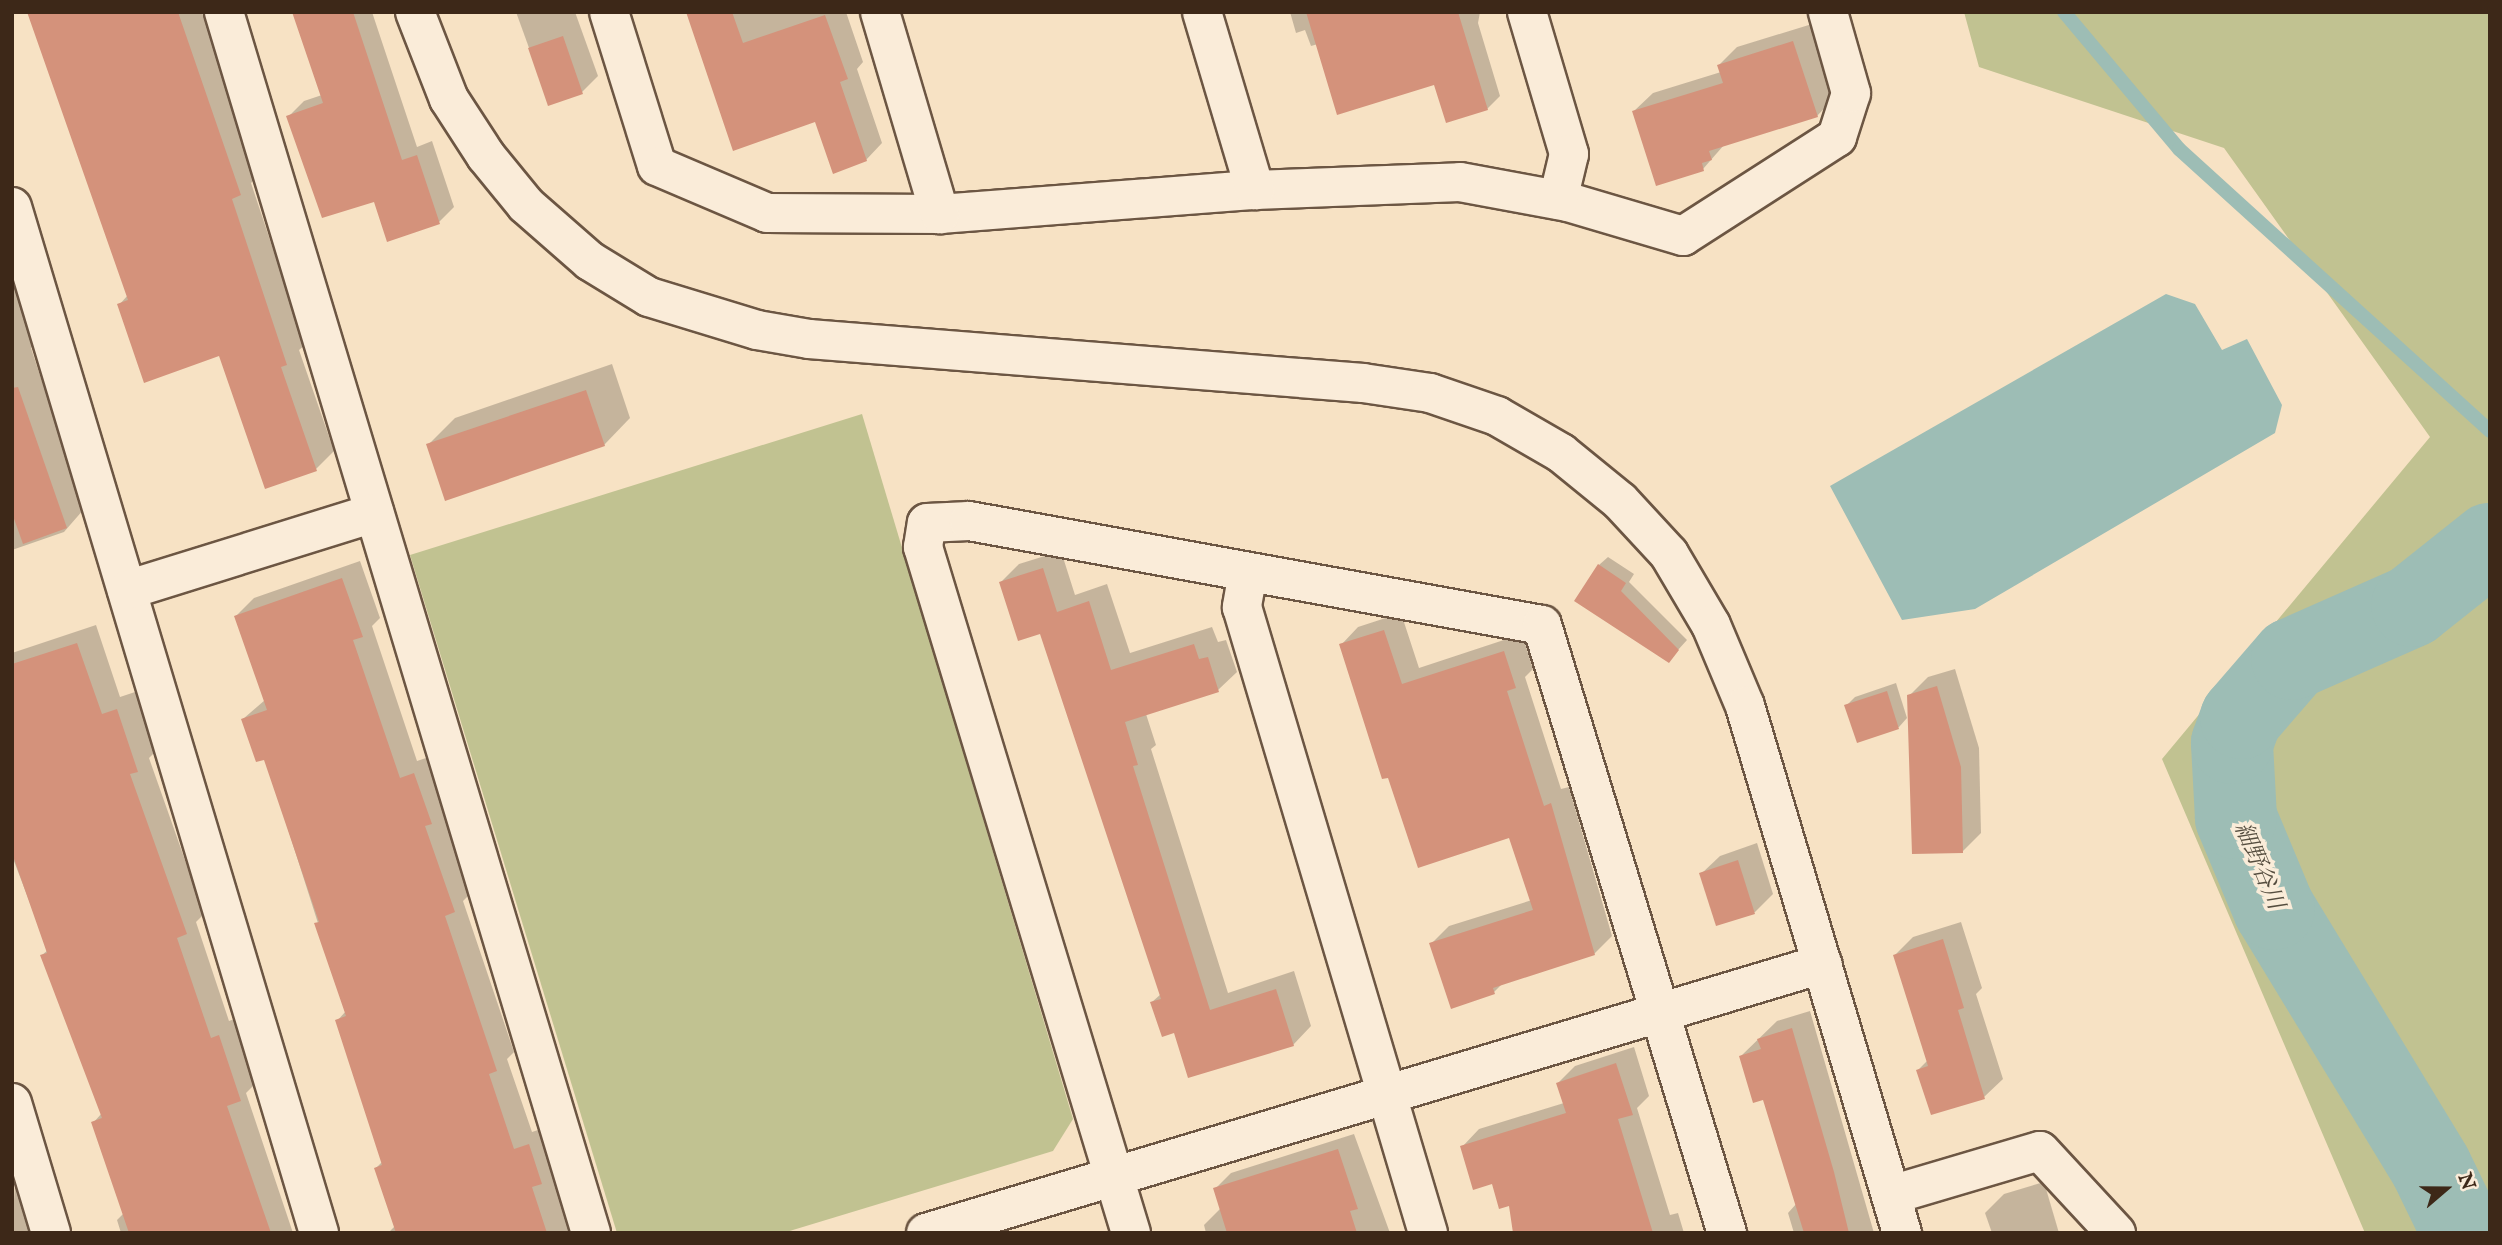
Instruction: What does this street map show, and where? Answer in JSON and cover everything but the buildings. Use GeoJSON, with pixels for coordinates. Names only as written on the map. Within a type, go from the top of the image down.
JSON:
{"type":"FeatureCollection","features":[{"type":"Feature","properties":{"kind":"street"},"geometry":{"type":"LineString","coordinates":[[224,12],[591,1233]]}},
{"type":"Feature","properties":{"kind":"street"},"geometry":{"type":"LineString","coordinates":[[415,12],[449,99],[510,185],[590,261],[649,297],[758,330],[809,339],[1363,383],[1430,393],[1497,416],[1561,453],[1620,501],[1669,554],[1711,625],[1745,706],[1902,1233]]}},
{"type":"Feature","properties":{"kind":"street"},"geometry":{"type":"LineString","coordinates":[[610,12],[657,166],[767,213],[940,214],[1255,190],[1460,182],[1558,200],[1683,236],[1837,137],[1851,93],[1828,12]]}},
{"type":"Feature","properties":{"kind":"street"},"geometry":{"type":"LineString","coordinates":[[880,12],[940,214]]}},
{"type":"Feature","properties":{"kind":"street"},"geometry":{"type":"LineString","coordinates":[[1202,12],[1255,190]]}},
{"type":"Feature","properties":{"kind":"street"},"geometry":{"type":"LineString","coordinates":[[1527,12],[1569,154],[1558,200]]}},
{"type":"Feature","properties":{"kind":"street"},"geometry":{"type":"LineString","coordinates":[[12,207],[319,1233]]}},
{"type":"Feature","properties":{"kind":"street"},"geometry":{"type":"LineString","coordinates":[[127,590],[374,513]]}},
{"type":"Feature","properties":{"kind":"street"},"geometry":{"type":"LineString","coordinates":[[1131,1233],[923,547],[927,523],[969,521],[1542,625],[1727,1233]]}},
{"type":"Feature","properties":{"kind":"street"},"geometry":{"type":"LineString","coordinates":[[1248,572],[1242,607],[1428,1233]]}},
{"type":"Feature","properties":{"kind":"street"},"geometry":{"type":"LineString","coordinates":[[926,1233],[1822,964]]}},
{"type":"Feature","properties":{"kind":"street"},"geometry":{"type":"LineString","coordinates":[[12,1103],[51,1233]]}},
{"type":"Feature","properties":{"kind":"street"},"geometry":{"type":"LineString","coordinates":[[1891,1195],[2040,1152],[2116,1233]]}},
{"type":"Feature","properties":{"kind":"green space"},"geometry":{"type":"Polygon","coordinates":[[[1964,12],[2490,12],[2490,1233],[2365,1233],[2162,759],[2430,437],[2224,148],[1979,67],[1964,12]]]}},
{"type":"Feature","properties":{"kind":"green space"},"geometry":{"type":"Polygon","coordinates":[[[862,414],[1073,1119],[1053,1151],[783,1233],[617,1233],[410,555],[862,414]]]}},
{"type":"Feature","properties":{"kind":"water"},"geometry":{"type":"Polygon","coordinates":[[[2166,294],[2195,304],[2222,350],[2247,339],[2282,405],[2275,433],[1975,609],[1902,620],[1830,486],[2166,294]]]}},
{"type":"Feature","properties":{"kind":"waterway"},"geometry":{"type":"LineString","coordinates":[[2064,12],[2179,149],[2490,431]]}},
{"type":"Feature","properties":{"kind":"waterway","name":"細野谷川"},"geometry":{"type":"LineString","coordinates":[[2463,1233],[2431,1167],[2274,909],[2236,818],[2232,743],[2241,718],[2292,659],[2412,606],[2490,544]]}}]}
